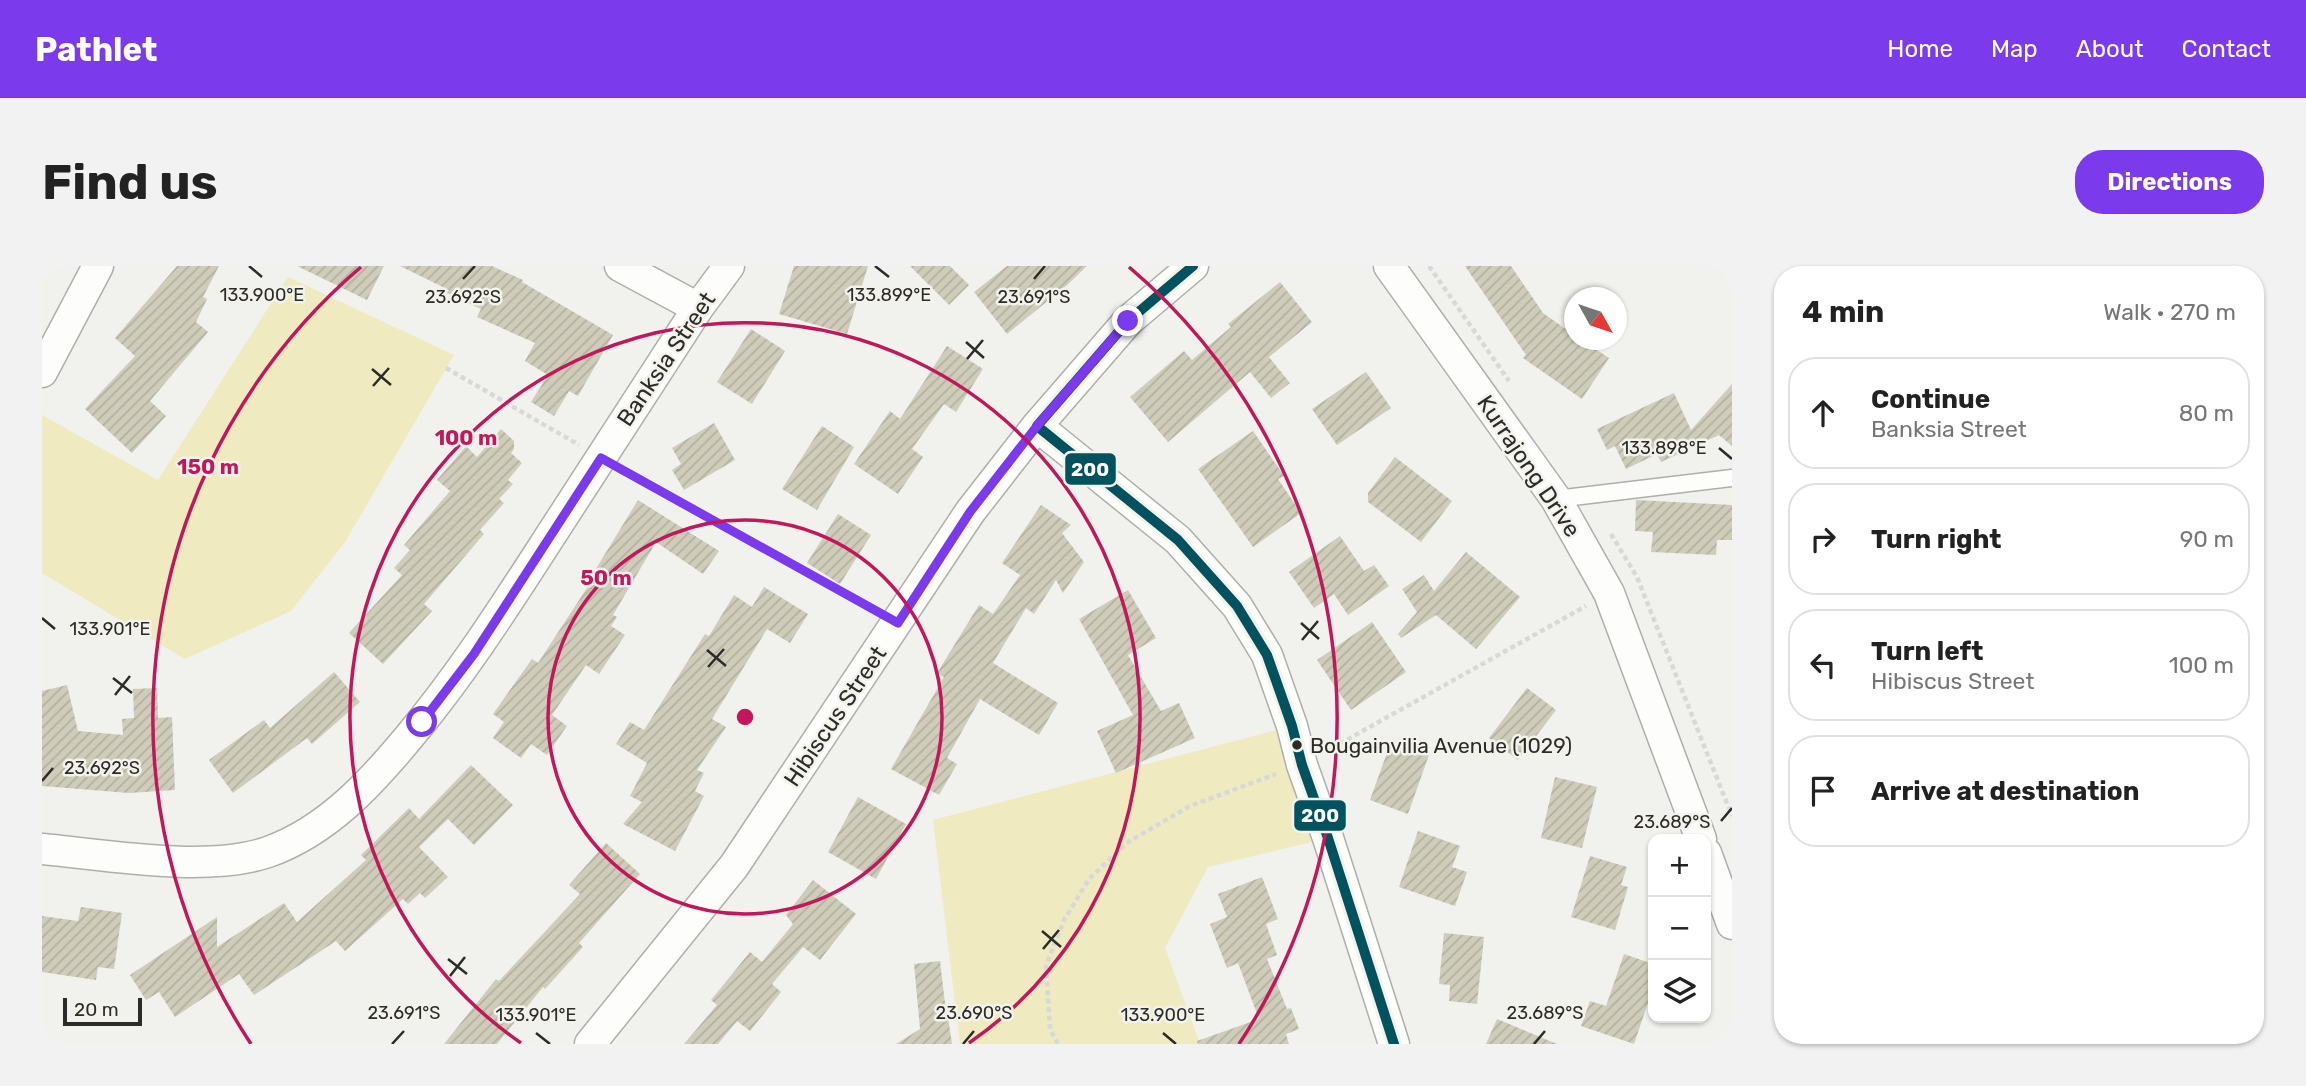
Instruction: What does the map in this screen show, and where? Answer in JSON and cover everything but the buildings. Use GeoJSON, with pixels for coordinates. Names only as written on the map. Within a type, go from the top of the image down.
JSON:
{"type":"FeatureCollection","features":[{"type":"Feature","properties":{"kind":"street"},"geometry":{"type":"LineString","coordinates":[[42,372],[98,266]]}},
{"type":"Feature","properties":{"kind":"street"},"geometry":{"type":"LineString","coordinates":[[620,266],[698,308]]}},
{"type":"Feature","properties":{"kind":"street","name":"Banksia Street"},"geometry":{"type":"LineString","coordinates":[[42,849],[173,862],[227,860],[265,853],[300,839],[338,812],[381,771],[474,654],[698,308],[729,266]]}},
{"type":"Feature","properties":{"kind":"street","name":"Hibiscus Street"},"geometry":{"type":"LineString","coordinates":[[590,1044],[734,866],[970,512],[1037,426],[1128,321],[1193,266]]}},
{"type":"Feature","properties":{"kind":"street","name":"Kurrajong Drive"},"geometry":{"type":"LineString","coordinates":[[1389,266],[1556,499],[1615,606],[1699,834]]}},
{"type":"Feature","properties":{"kind":"street"},"geometry":{"type":"LineString","coordinates":[[1037,426],[1178,540],[1237,606],[1267,655],[1394,1044]]}},
{"type":"Feature","properties":{"kind":"street"},"geometry":{"type":"LineString","coordinates":[[1711,867],[1732,924]]}},
{"type":"Feature","properties":{"kind":"lane"},"geometry":{"type":"LineString","coordinates":[[1556,499],[1732,478]]}},
{"type":"Feature","properties":{"kind":"path"},"geometry":{"type":"LineString","coordinates":[[446,368],[601,458],[898,623]]}},
{"type":"Feature","properties":{"kind":"path"},"geometry":{"type":"LineString","coordinates":[[1637,577],[1732,816]]}},
{"type":"Feature","properties":{"kind":"shaded area"},"geometry":{"type":"Polygon","coordinates":[[[288,277],[454,355],[345,542],[291,611],[185,659],[42,573],[42,415],[158,480],[288,277]]]}},
{"type":"Feature","properties":{"kind":"shaded area"},"geometry":{"type":"Polygon","coordinates":[[[1292,726],[1328,838],[1208,867],[1165,948],[1200,1044],[960,1044],[933,820],[1292,726]]]}},
{"type":"Feature","properties":{"kind":"transit line","name":"200"},"geometry":{"type":"LineString","coordinates":[[1193,266],[1128,321],[1037,426],[1178,540],[1237,606],[1267,655],[1394,1044]]}},
{"type":"Feature","properties":{"kind":"place","name":"Bougainvilia Avenue (1029)"},"geometry":{"type":"Point","coordinates":[1297,745]}},
{"type":"Feature","properties":{"kind":"route"},"geometry":{"type":"LineString","coordinates":[[422,722],[474,654],[601,458],[898,623],[970,512],[1037,426],[1128,321]]}}]}
